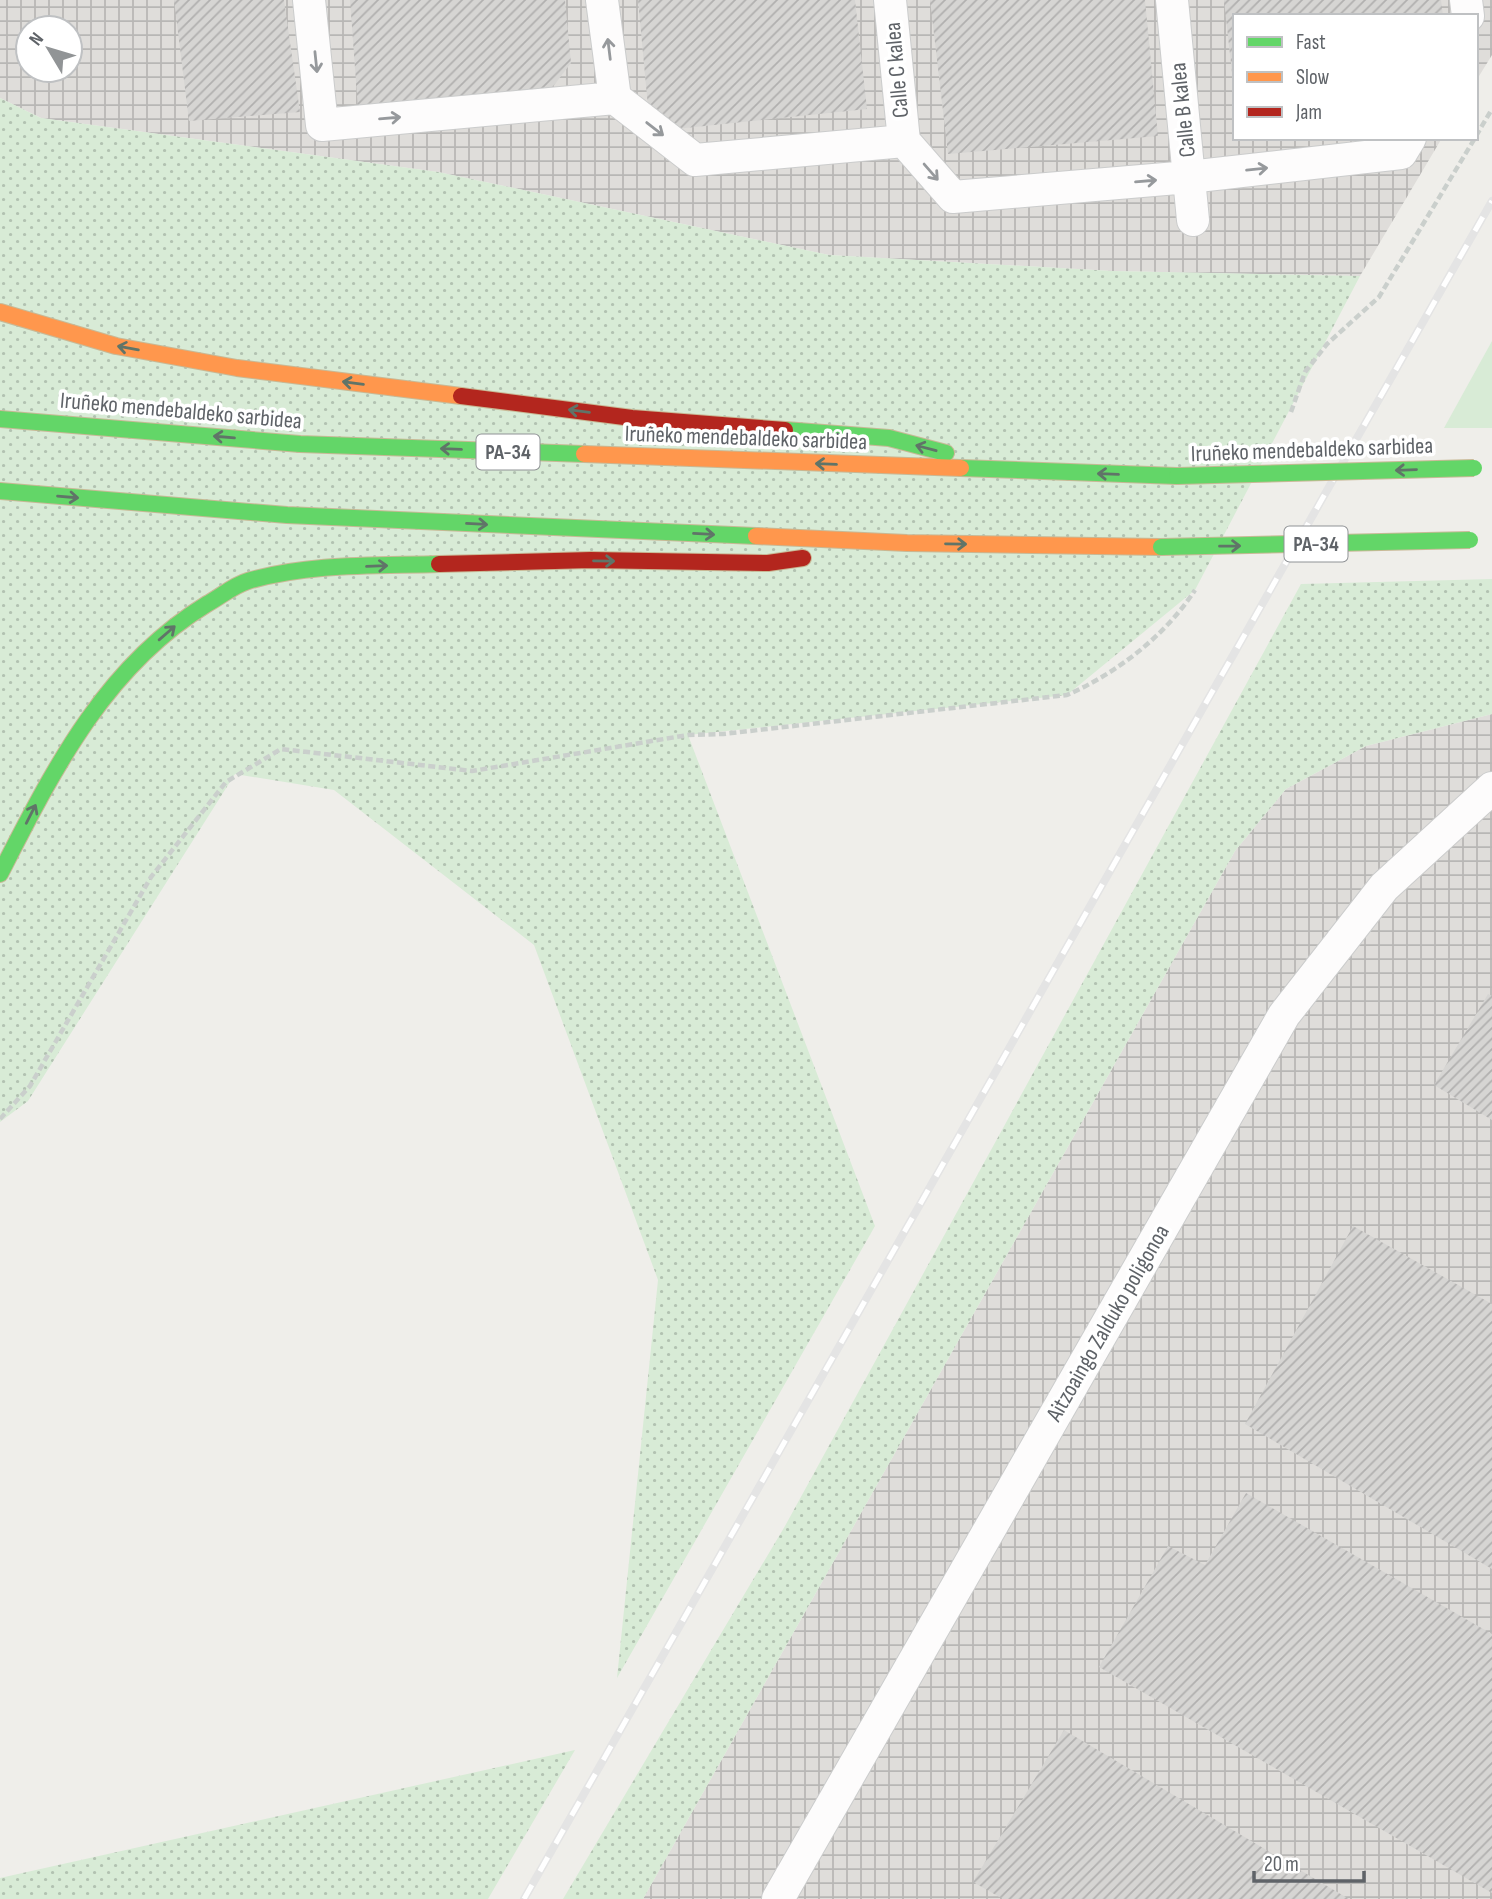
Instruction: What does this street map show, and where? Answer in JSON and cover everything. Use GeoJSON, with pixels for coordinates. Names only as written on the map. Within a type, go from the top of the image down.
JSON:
{"type":"FeatureCollection","features":[{"type":"Feature","properties":{"kind":"highway"},"geometry":{"type":"LineString","coordinates":[[0,312],[116,346],[237,368],[632,418],[889,438],[1016,471]]}},
{"type":"Feature","properties":{"kind":"highway","name":"Iruñeko mendebaldeko sarbidea"},"geometry":{"type":"LineString","coordinates":[[0,419],[300,444],[1016,471],[1177,476],[1492,466]]}},
{"type":"Feature","properties":{"kind":"highway","name":"PA-34"},"geometry":{"type":"LineString","coordinates":[[0,491],[287,515],[906,543],[1161,547],[1492,538]]}},
{"type":"Feature","properties":{"kind":"highway"},"geometry":{"type":"LineString","coordinates":[[0,874],[58,761],[123,672],[183,619],[246,581],[314,569],[382,566],[591,561],[768,563],[906,543]]}},
{"type":"Feature","properties":{"kind":"street"},"geometry":{"type":"LineString","coordinates":[[309,0],[322,125],[615,98],[695,160],[904,141],[953,197],[1189,177],[1401,153],[1409,140]]}},
{"type":"Feature","properties":{"kind":"street"},"geometry":{"type":"LineString","coordinates":[[602,0],[615,98]]}},
{"type":"Feature","properties":{"kind":"street","name":"Calle C kalea"},"geometry":{"type":"LineString","coordinates":[[890,0],[904,141]]}},
{"type":"Feature","properties":{"kind":"street","name":"Calle B kalea"},"geometry":{"type":"LineString","coordinates":[[1172,0],[1193,220]]}},
{"type":"Feature","properties":{"kind":"street","name":"Aitzoaingo Zalduko poligonoa"},"geometry":{"type":"LineString","coordinates":[[778,1899],[1284,1015],[1384,887],[1492,788]]}},
{"type":"Feature","properties":{"kind":"path"},"geometry":{"type":"LineString","coordinates":[[1478,132],[1492,109]]}},
{"type":"Feature","properties":{"kind":"path"},"geometry":{"type":"LineString","coordinates":[[1291,412],[1305,372],[1327,344],[1379,297],[1473,140]]}},
{"type":"Feature","properties":{"kind":"path"},"geometry":{"type":"LineString","coordinates":[[0,1119],[30,1086],[151,877],[226,782],[281,748],[472,771],[688,735],[723,734],[1067,695],[1100,680],[1130,657],[1180,613],[1195,590]]}},
{"type":"Feature","properties":{"kind":"shaded area"},"geometry":{"type":"Polygon","coordinates":[[[0,0],[1492,0],[1492,55],[1478,78],[1478,14],[1233,14],[1233,140],[1441,140],[1360,276],[1112,271],[829,255],[438,172],[41,118],[0,98],[0,0]]]}},
{"type":"Feature","properties":{"kind":"shaded area"},"geometry":{"type":"Polygon","coordinates":[[[1492,714],[1492,1899],[643,1899],[1235,851],[1286,789],[1366,746],[1492,714]]]}},
{"type":"Feature","properties":{"kind":"green space"},"geometry":{"type":"Polygon","coordinates":[[[0,98],[41,118],[438,172],[829,255],[1112,271],[1360,276],[1195,590],[1067,695],[688,735],[875,1226],[617,1678],[658,1280],[534,945],[334,790],[235,774],[28,1101],[0,1122],[0,98]]]}},
{"type":"Feature","properties":{"kind":"green space"},"geometry":{"type":"Polygon","coordinates":[[[1492,341],[1492,428],[1444,428],[1492,341]]]}},
{"type":"Feature","properties":{"kind":"green space"},"geometry":{"type":"Polygon","coordinates":[[[1492,579],[1492,714],[1366,746],[1286,789],[1235,851],[643,1899],[563,1899],[785,1526],[1301,584],[1492,579]]]}},
{"type":"Feature","properties":{"kind":"green space"},"geometry":{"type":"Polygon","coordinates":[[[575,1750],[488,1899],[0,1899],[0,1878],[575,1750]]]}},
{"type":"Feature","properties":{"kind":"building"},"geometry":{"type":"Polygon","coordinates":[[[174,0],[284,0],[300,112],[189,121],[174,0]]]}},
{"type":"Feature","properties":{"kind":"building"},"geometry":{"type":"Polygon","coordinates":[[[350,0],[565,0],[571,63],[545,97],[358,109],[350,0]]]}},
{"type":"Feature","properties":{"kind":"building"},"geometry":{"type":"Polygon","coordinates":[[[638,0],[855,0],[867,109],[676,129],[648,107],[638,0]]]}},
{"type":"Feature","properties":{"kind":"building"},"geometry":{"type":"Polygon","coordinates":[[[930,0],[1145,0],[1158,136],[948,154],[930,0]]]}},
{"type":"Feature","properties":{"kind":"building"},"geometry":{"type":"Polygon","coordinates":[[[1224,0],[1441,0],[1443,14],[1233,14],[1233,82],[1224,0]]]}},
{"type":"Feature","properties":{"kind":"building"},"geometry":{"type":"Polygon","coordinates":[[[1488,994],[1492,996],[1492,1120],[1434,1085],[1488,994]]]}},
{"type":"Feature","properties":{"kind":"building"},"geometry":{"type":"Polygon","coordinates":[[[1353,1226],[1492,1304],[1492,1569],[1245,1424],[1353,1226]]]}},
{"type":"Feature","properties":{"kind":"building"},"geometry":{"type":"Polygon","coordinates":[[[1246,1493],[1492,1634],[1492,1893],[1099,1667],[1168,1546],[1205,1565],[1246,1493]]]}},
{"type":"Feature","properties":{"kind":"building"},"geometry":{"type":"Polygon","coordinates":[[[1064,1730],[1349,1899],[1003,1899],[973,1882],[1064,1730]]]}},
{"type":"Feature","properties":{"kind":"railway"},"geometry":{"type":"LineString","coordinates":[[524,1899],[1492,201]]}},
{"type":"Feature","properties":{"kind":"traffic: fast"},"geometry":{"type":"LineString","coordinates":[[0,419],[300,444],[584,454]]}},
{"type":"Feature","properties":{"kind":"traffic: fast"},"geometry":{"type":"LineString","coordinates":[[785,430],[889,438],[946,453]]}},
{"type":"Feature","properties":{"kind":"traffic: fast"},"geometry":{"type":"LineString","coordinates":[[961,468],[1177,476]]}},
{"type":"Feature","properties":{"kind":"traffic: fast"},"geometry":{"type":"LineString","coordinates":[[1177,476],[1474,468]]}},
{"type":"Feature","properties":{"kind":"traffic: fast"},"geometry":{"type":"LineString","coordinates":[[0,491],[287,515],[756,536]]}},
{"type":"Feature","properties":{"kind":"traffic: fast"},"geometry":{"type":"LineString","coordinates":[[1161,547],[1470,540]]}},
{"type":"Feature","properties":{"kind":"traffic: fast"},"geometry":{"type":"LineString","coordinates":[[0,874],[40,797],[85,724],[110,690],[139,658],[171,629],[238,585],[271,575],[343,566],[439,564]]}},
{"type":"Feature","properties":{"kind":"traffic: slow"},"geometry":{"type":"LineString","coordinates":[[0,312],[116,346],[237,368],[461,396]]}},
{"type":"Feature","properties":{"kind":"traffic: slow"},"geometry":{"type":"LineString","coordinates":[[584,454],[961,468]]}},
{"type":"Feature","properties":{"kind":"traffic: slow"},"geometry":{"type":"LineString","coordinates":[[756,536],[907,543],[1161,547]]}},
{"type":"Feature","properties":{"kind":"traffic: jam"},"geometry":{"type":"LineString","coordinates":[[461,396],[632,418],[785,430]]}},
{"type":"Feature","properties":{"kind":"traffic: jam"},"geometry":{"type":"LineString","coordinates":[[439,564],[591,560],[768,563],[803,558]]}}]}
